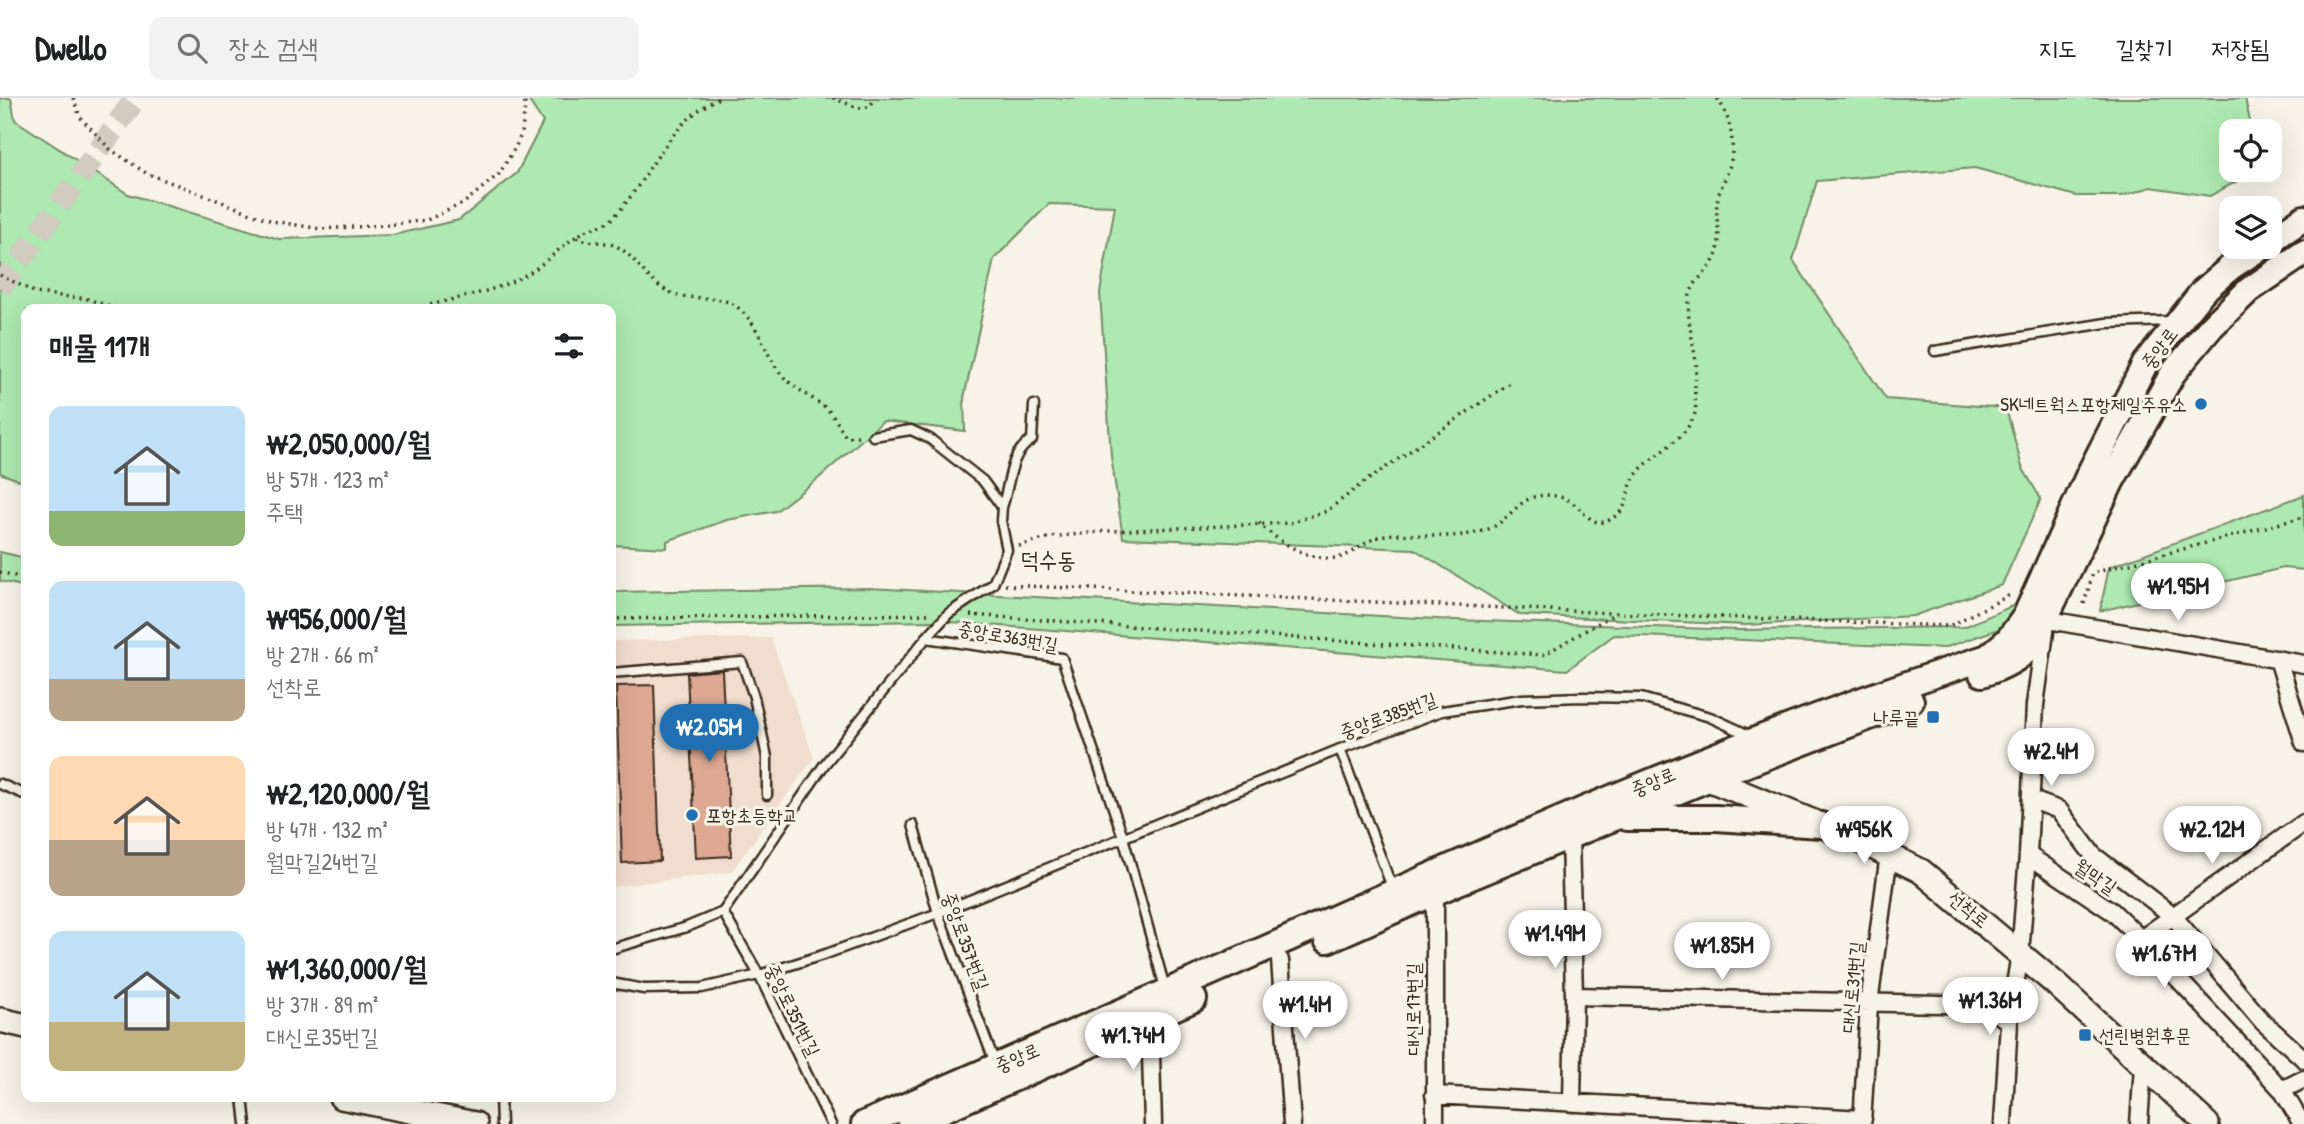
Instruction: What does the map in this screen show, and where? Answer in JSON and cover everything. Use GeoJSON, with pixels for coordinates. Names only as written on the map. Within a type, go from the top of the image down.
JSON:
{"type":"FeatureCollection","features":[{"type":"Feature","properties":{"kind":"main road"},"geometry":{"type":"LineString","coordinates":[[2282,233],[2304,218]]}},
{"type":"Feature","properties":{"kind":"main road","name":"중앙로"},"geometry":{"type":"LineString","coordinates":[[864,1124],[1683,768],[1756,738],[1987,657],[2036,618],[2173,373],[2211,327],[2249,290],[2304,253]]}},
{"type":"Feature","properties":{"kind":"main road","name":"중앙로"},"geometry":{"type":"LineString","coordinates":[[911,1124],[1435,893],[1708,779],[2001,668],[2025,653],[2089,474],[2145,364],[2203,291],[2243,259]]}},
{"type":"Feature","properties":{"kind":"main road"},"geometry":{"type":"LineString","coordinates":[[1616,818],[1716,818],[1821,825]]}},
{"type":"Feature","properties":{"kind":"street"},"geometry":{"type":"LineString","coordinates":[[2003,1124],[2009,1022],[2020,954],[2032,800],[2036,618],[2304,664]]}},
{"type":"Feature","properties":{"kind":"street"},"geometry":{"type":"LineString","coordinates":[[2278,659],[2304,743]]}},
{"type":"Feature","properties":{"kind":"street","name":"선착로"},"geometry":{"type":"LineString","coordinates":[[1683,768],[1889,854],[1922,871],[2020,954],[2207,1124]]}},
{"type":"Feature","properties":{"kind":"street"},"geometry":{"type":"LineString","coordinates":[[2032,800],[2059,810],[2093,855],[2173,916],[2263,1022],[2304,1059]]}},
{"type":"Feature","properties":{"kind":"street"},"geometry":{"type":"LineString","coordinates":[[2141,939],[2304,824]]}},
{"type":"Feature","properties":{"kind":"street"},"geometry":{"type":"LineString","coordinates":[[1570,837],[1574,996],[1572,1103]]}},
{"type":"Feature","properties":{"kind":"street","name":"대신로31번길"},"geometry":{"type":"LineString","coordinates":[[1863,1122],[1869,1004],[1889,854]]}},
{"type":"Feature","properties":{"kind":"street","name":"월막길"},"geometry":{"type":"LineString","coordinates":[[2028,855],[2113,912],[2141,939],[2282,1090],[2302,1124]]}},
{"type":"Feature","properties":{"kind":"street","name":"대신로17번길"},"geometry":{"type":"LineString","coordinates":[[1435,893],[1435,1124]]}},
{"type":"Feature","properties":{"kind":"street"},"geometry":{"type":"LineString","coordinates":[[1280,960],[1293,1124]]}},
{"type":"Feature","properties":{"kind":"street"},"geometry":{"type":"LineString","coordinates":[[1574,996],[1985,1005],[2009,1022]]}},
{"type":"Feature","properties":{"kind":"street"},"geometry":{"type":"LineString","coordinates":[[1150,1019],[1153,1124]]}},
{"type":"Feature","properties":{"kind":"street"},"geometry":{"type":"LineString","coordinates":[[0,1020],[21,1025]]}},
{"type":"Feature","properties":{"kind":"street"},"geometry":{"type":"LineString","coordinates":[[2139,1124],[2143,1065]]}},
{"type":"Feature","properties":{"kind":"street"},"geometry":{"type":"LineString","coordinates":[[2282,1090],[2304,1079]]}},
{"type":"Feature","properties":{"kind":"street"},"geometry":{"type":"LineString","coordinates":[[1434,1095],[1863,1122]]}},
{"type":"Feature","properties":{"kind":"street"},"geometry":{"type":"LineString","coordinates":[[366,1102],[475,1124]]}},
{"type":"Feature","properties":{"kind":"lane"},"geometry":{"type":"LineString","coordinates":[[1935,351],[2106,323],[2179,321]]}},
{"type":"Feature","properties":{"kind":"lane"},"geometry":{"type":"LineString","coordinates":[[993,584],[1007,550],[1001,521],[1011,466],[1020,448],[1032,440],[1034,405]]}},
{"type":"Feature","properties":{"kind":"lane"},"geometry":{"type":"LineString","coordinates":[[873,436],[911,430],[930,439],[983,481],[1002,507]]}},
{"type":"Feature","properties":{"kind":"lane","name":"중앙로363번길"},"geometry":{"type":"LineString","coordinates":[[926,638],[948,614],[993,584]]}},
{"type":"Feature","properties":{"kind":"lane"},"geometry":{"type":"LineString","coordinates":[[616,948],[687,927],[723,912],[824,765],[926,638]]}},
{"type":"Feature","properties":{"kind":"lane","name":"중앙로363번길"},"geometry":{"type":"LineString","coordinates":[[926,638],[1062,658],[1123,837],[1166,993]]}},
{"type":"Feature","properties":{"kind":"lane"},"geometry":{"type":"LineString","coordinates":[[616,674],[742,662],[754,697],[767,757],[767,796]]}},
{"type":"Feature","properties":{"kind":"lane","name":"중앙로385번길"},"geometry":{"type":"LineString","coordinates":[[616,984],[644,989],[702,988],[759,975],[826,954],[938,913],[1340,749],[1442,711],[1522,699],[1641,698],[1710,718],[1756,738]]}},
{"type":"Feature","properties":{"kind":"lane"},"geometry":{"type":"LineString","coordinates":[[1340,749],[1394,892]]}},
{"type":"Feature","properties":{"kind":"lane"},"geometry":{"type":"LineString","coordinates":[[0,785],[21,794]]}},
{"type":"Feature","properties":{"kind":"lane","name":"중앙로357번길"},"geometry":{"type":"LineString","coordinates":[[914,825],[938,913],[996,1066]]}},
{"type":"Feature","properties":{"kind":"lane","name":"중앙로351번길"},"geometry":{"type":"LineString","coordinates":[[723,912],[759,975],[831,1124]]}},
{"type":"Feature","properties":{"kind":"lane"},"geometry":{"type":"LineString","coordinates":[[244,1102],[246,1124]]}},
{"type":"Feature","properties":{"kind":"lane"},"geometry":{"type":"LineString","coordinates":[[500,1102],[502,1124]]}},
{"type":"Feature","properties":{"kind":"path"},"geometry":{"type":"LineString","coordinates":[[73,98],[79,117],[110,149],[146,173],[272,220],[321,229],[427,220],[464,203],[499,174],[516,146],[522,132],[524,98]]}},
{"type":"Feature","properties":{"kind":"path"},"geometry":{"type":"LineString","coordinates":[[434,304],[483,292],[528,274],[584,232],[605,225],[615,216],[658,152],[678,128],[698,110],[719,98]]}},
{"type":"Feature","properties":{"kind":"path"},"geometry":{"type":"LineString","coordinates":[[833,98],[858,108],[869,107],[876,98]]}},
{"type":"Feature","properties":{"kind":"path"},"geometry":{"type":"LineString","coordinates":[[1259,523],[1271,536],[1300,551],[1326,558],[1342,557],[1387,534],[1456,535],[1490,529],[1531,497],[1541,495],[1561,497],[1572,502],[1590,520],[1600,522],[1616,515],[1625,507],[1634,477],[1688,427],[1694,416],[1696,365],[1690,332],[1690,297],[1693,286],[1717,254],[1717,200],[1731,160],[1728,118],[1717,98]]}},
{"type":"Feature","properties":{"kind":"path"},"geometry":{"type":"LineString","coordinates":[[577,237],[584,241],[615,246],[624,251],[655,285],[673,294],[692,299],[724,300],[736,305],[759,332],[780,372],[806,396],[828,410],[846,437],[873,436]]}},
{"type":"Feature","properties":{"kind":"path"},"geometry":{"type":"LineString","coordinates":[[0,275],[37,293],[88,299],[103,304]]}},
{"type":"Feature","properties":{"kind":"path"},"geometry":{"type":"LineString","coordinates":[[1007,550],[1051,537],[1109,531],[1290,523],[1327,511],[1363,483],[1510,383]]}},
{"type":"Feature","properties":{"kind":"path"},"geometry":{"type":"LineString","coordinates":[[2084,604],[2094,573],[2304,517]]}},
{"type":"Feature","properties":{"kind":"path"},"geometry":{"type":"LineString","coordinates":[[0,572],[21,578]]}},
{"type":"Feature","properties":{"kind":"path"},"geometry":{"type":"LineString","coordinates":[[993,584],[1949,626],[2014,593]]}},
{"type":"Feature","properties":{"kind":"path"},"geometry":{"type":"LineString","coordinates":[[616,619],[948,614],[1543,655],[1616,613]]}},
{"type":"Feature","properties":{"kind":"shaded area","name":"포항초등학교"},"geometry":{"type":"Polygon","coordinates":[[[771,638],[814,758],[731,872],[616,886],[616,641],[771,638]]]}},
{"type":"Feature","properties":{"kind":"green space"},"geometry":{"type":"Polygon","coordinates":[[[0,98],[11,98],[15,120],[128,194],[279,239],[393,235],[459,220],[517,173],[543,122],[527,98],[2245,98],[2249,119],[2219,119],[2219,182],[2235,182],[2210,196],[2151,187],[2122,196],[2076,196],[1975,168],[1817,181],[1793,260],[1886,399],[2006,408],[2022,467],[2041,499],[2002,585],[1913,616],[1746,625],[1520,615],[1414,549],[1123,538],[1111,456],[1100,293],[1115,206],[1049,204],[994,259],[964,398],[965,431],[883,421],[819,478],[776,511],[727,520],[667,541],[667,548],[616,545],[616,304],[21,304],[21,481],[0,473],[0,98]]]}},
{"type":"Feature","properties":{"kind":"green space"},"geometry":{"type":"Polygon","coordinates":[[[2304,495],[2304,570],[2283,568],[2100,611],[2109,567],[2304,495]]]}},
{"type":"Feature","properties":{"kind":"green space"},"geometry":{"type":"Polygon","coordinates":[[[0,552],[21,557],[21,586],[0,581],[0,552]]]}},
{"type":"Feature","properties":{"kind":"green space"},"geometry":{"type":"Polygon","coordinates":[[[869,588],[1455,620],[1740,630],[1964,627],[2021,602],[2013,624],[1944,648],[1614,635],[1567,670],[937,621],[616,626],[616,592],[869,588]]]}},
{"type":"Feature","properties":{"kind":"building"},"geometry":{"type":"Polygon","coordinates":[[[722,670],[731,856],[696,858],[687,673],[722,670]]]}},
{"type":"Feature","properties":{"kind":"building"},"geometry":{"type":"Polygon","coordinates":[[[654,685],[660,861],[622,863],[616,686],[654,685]]]}},
{"type":"Feature","properties":{"kind":"tunnel"},"geometry":{"type":"LineString","coordinates":[[0,288],[136,98]]}},
{"type":"Feature","properties":{"kind":"place","name":"SK네트웍스포항제일주유소"},"geometry":{"type":"Point","coordinates":[2201,404]}},
{"type":"Feature","properties":{"kind":"place","name":"나루끝"},"geometry":{"type":"Point","coordinates":[1933,717]}},
{"type":"Feature","properties":{"kind":"place","name":"포항초등학교"},"geometry":{"type":"Point","coordinates":[692,815]}},
{"type":"Feature","properties":{"kind":"place","name":"선린병원후문"},"geometry":{"type":"Point","coordinates":[2085,1035]}},
{"type":"Feature","properties":{"kind":"district","name":"덕수동"},"geometry":{"type":"Point","coordinates":[1048,559]}}]}
